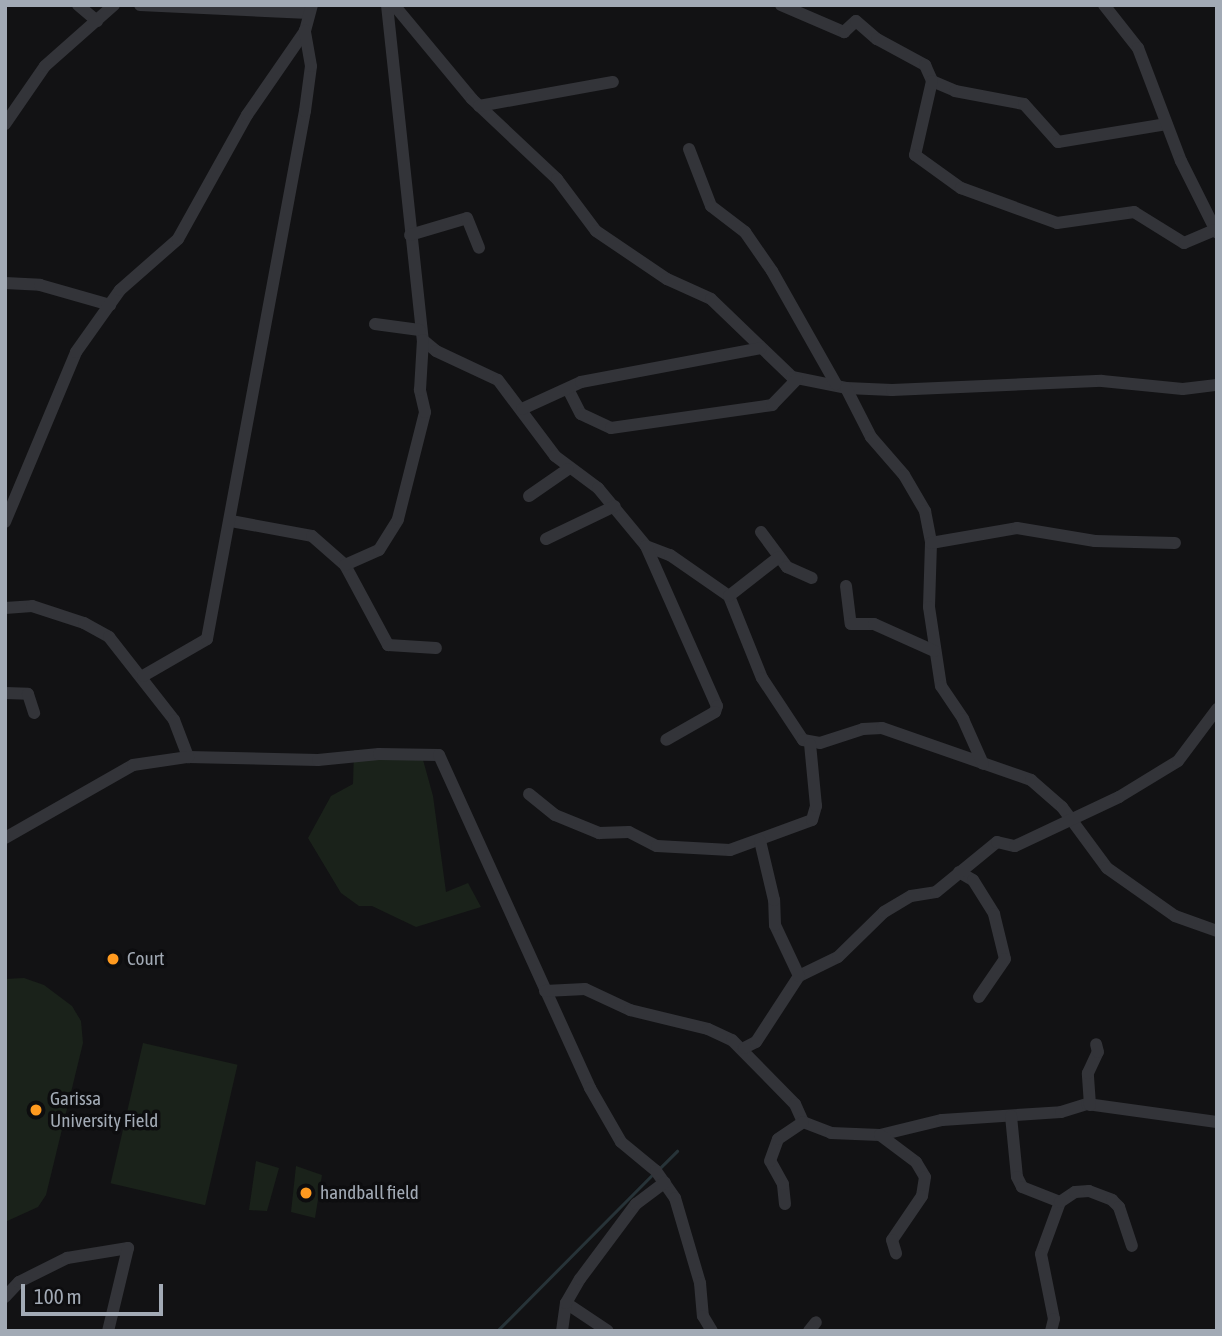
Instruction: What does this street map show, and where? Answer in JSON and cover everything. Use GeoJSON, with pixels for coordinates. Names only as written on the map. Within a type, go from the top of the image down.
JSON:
{"type":"FeatureCollection","features":[{"type":"Feature","properties":{"kind":"street"},"geometry":{"type":"LineString","coordinates":[[78,5],[97,20]]}},
{"type":"Feature","properties":{"kind":"street"},"geometry":{"type":"LineString","coordinates":[[5,124],[45,66],[114,5]]}},
{"type":"Feature","properties":{"kind":"street"},"geometry":{"type":"LineString","coordinates":[[5,522],[68,366],[110,305],[178,239],[247,115],[305,31],[310,9],[140,5]]}},
{"type":"Feature","properties":{"kind":"street"},"geometry":{"type":"LineString","coordinates":[[345,565],[379,550],[398,519],[425,412],[420,390],[422,335],[387,5]]}},
{"type":"Feature","properties":{"kind":"street"},"geometry":{"type":"LineString","coordinates":[[394,5],[479,106],[557,179],[596,231],[667,279],[711,299],[797,379],[841,386],[938,389],[1102,381],[1183,389],[1217,385]]}},
{"type":"Feature","properties":{"kind":"street"},"geometry":{"type":"LineString","coordinates":[[781,5],[844,32],[856,21],[877,40],[925,65],[932,81],[915,155],[961,188],[1058,223],[1134,212],[1184,243],[1215,231],[1167,124],[1138,48],[1104,5]]}},
{"type":"Feature","properties":{"kind":"street"},"geometry":{"type":"LineString","coordinates":[[143,676],[207,639],[305,111],[311,66],[305,31]]}},
{"type":"Feature","properties":{"kind":"street"},"geometry":{"type":"LineString","coordinates":[[932,81],[955,91],[1024,104],[1048,135],[1062,143],[1167,124]]}},
{"type":"Feature","properties":{"kind":"street"},"geometry":{"type":"LineString","coordinates":[[479,106],[613,82]]}},
{"type":"Feature","properties":{"kind":"street"},"geometry":{"type":"LineString","coordinates":[[689,149],[711,205],[752,242],[800,316],[871,437],[918,495],[931,543],[929,607],[941,686],[963,719],[983,764]]}},
{"type":"Feature","properties":{"kind":"street"},"geometry":{"type":"LineString","coordinates":[[410,235],[467,219],[479,248]]}},
{"type":"Feature","properties":{"kind":"street"},"geometry":{"type":"LineString","coordinates":[[5,283],[40,285],[110,305]]}},
{"type":"Feature","properties":{"kind":"street"},"geometry":{"type":"LineString","coordinates":[[374,324],[422,335],[436,351],[499,380],[568,469],[615,506],[646,546],[717,706],[715,712],[666,740]]}},
{"type":"Feature","properties":{"kind":"street"},"geometry":{"type":"LineString","coordinates":[[523,409],[605,376],[761,348]]}},
{"type":"Feature","properties":{"kind":"street"},"geometry":{"type":"LineString","coordinates":[[568,389],[582,414],[611,428],[772,405],[797,379]]}},
{"type":"Feature","properties":{"kind":"street"},"geometry":{"type":"LineString","coordinates":[[529,496],[568,469]]}},
{"type":"Feature","properties":{"kind":"street"},"geometry":{"type":"LineString","coordinates":[[546,539],[615,506]]}},
{"type":"Feature","properties":{"kind":"street"},"geometry":{"type":"LineString","coordinates":[[231,521],[302,532],[345,565],[387,645],[436,648]]}},
{"type":"Feature","properties":{"kind":"street"},"geometry":{"type":"LineString","coordinates":[[931,543],[1017,528],[1096,541],[1175,543]]}},
{"type":"Feature","properties":{"kind":"street"},"geometry":{"type":"LineString","coordinates":[[761,532],[788,567],[812,578]]}},
{"type":"Feature","properties":{"kind":"street"},"geometry":{"type":"LineString","coordinates":[[529,794],[555,815],[583,828],[599,833],[629,832],[657,846],[683,845],[714,852],[760,841],[812,820],[816,806],[810,744],[762,678],[729,596],[670,555],[646,546]]}},
{"type":"Feature","properties":{"kind":"street"},"geometry":{"type":"LineString","coordinates":[[729,596],[779,557]]}},
{"type":"Feature","properties":{"kind":"street"},"geometry":{"type":"LineString","coordinates":[[846,586],[851,624],[874,624],[934,651]]}},
{"type":"Feature","properties":{"kind":"street"},"geometry":{"type":"LineString","coordinates":[[5,608],[32,606],[99,630],[143,676],[174,720],[188,757]]}},
{"type":"Feature","properties":{"kind":"street"},"geometry":{"type":"LineString","coordinates":[[5,693],[27,694],[34,713]]}},
{"type":"Feature","properties":{"kind":"street"},"geometry":{"type":"LineString","coordinates":[[744,1048],[756,1042],[799,976],[838,957],[884,912],[911,896],[936,892],[997,842],[1015,846],[1119,797],[1178,761],[1217,709]]}},
{"type":"Feature","properties":{"kind":"street"},"geometry":{"type":"LineString","coordinates":[[810,744],[882,728],[1048,790],[1107,868],[1175,916],[1217,931]]}},
{"type":"Feature","properties":{"kind":"street"},"geometry":{"type":"LineString","coordinates":[[5,838],[133,765],[188,757],[318,760],[379,754],[439,755],[545,991],[621,1142],[665,1182],[684,1221],[700,1283],[703,1316],[712,1331]]}},
{"type":"Feature","properties":{"kind":"street"},"geometry":{"type":"LineString","coordinates":[[760,841],[774,900],[775,925],[799,976]]}},
{"type":"Feature","properties":{"kind":"street"},"geometry":{"type":"LineString","coordinates":[[959,872],[972,880],[994,914],[1006,959],[979,997]]}},
{"type":"Feature","properties":{"kind":"street"},"geometry":{"type":"LineString","coordinates":[[545,991],[585,989],[631,1010],[708,1029],[744,1048],[795,1104],[803,1122],[831,1133],[880,1135],[942,1120],[1011,1116],[1090,1105],[1217,1122]]}},
{"type":"Feature","properties":{"kind":"street"},"geometry":{"type":"LineString","coordinates":[[1090,1105],[1087,1073],[1098,1052],[1096,1044]]}},
{"type":"Feature","properties":{"kind":"street"},"geometry":{"type":"LineString","coordinates":[[1011,1116],[1017,1177],[1022,1187],[1060,1202]]}},
{"type":"Feature","properties":{"kind":"street"},"geometry":{"type":"LineString","coordinates":[[785,1204],[783,1184],[770,1161],[778,1139],[803,1122]]}},
{"type":"Feature","properties":{"kind":"street"},"geometry":{"type":"LineString","coordinates":[[880,1135],[916,1162],[925,1177],[922,1196],[892,1240],[896,1253]]}},
{"type":"Feature","properties":{"kind":"street"},"geometry":{"type":"LineString","coordinates":[[562,1331],[566,1303],[636,1204],[665,1182]]}},
{"type":"Feature","properties":{"kind":"street"},"geometry":{"type":"LineString","coordinates":[[1051,1331],[1054,1319],[1041,1254],[1060,1202],[1075,1192],[1089,1191],[1112,1200],[1119,1207],[1132,1246]]}},
{"type":"Feature","properties":{"kind":"street"},"geometry":{"type":"LineString","coordinates":[[5,1297],[19,1283],[67,1258],[128,1248],[108,1331]]}},
{"type":"Feature","properties":{"kind":"street"},"geometry":{"type":"LineString","coordinates":[[566,1303],[608,1331]]}},
{"type":"Feature","properties":{"kind":"shaded area"},"geometry":{"type":"Polygon","coordinates":[[[420,749],[433,796],[446,892],[468,883],[481,907],[416,927],[372,906],[359,906],[341,893],[308,838],[331,796],[353,784],[354,750],[420,749]]]}},
{"type":"Feature","properties":{"kind":"shaded area","name":"Garissa University Field"},"geometry":{"type":"Polygon","coordinates":[[[24,978],[44,985],[72,1006],[81,1021],[83,1043],[46,1195],[38,1207],[5,1222],[5,979],[24,978]]]}},
{"type":"Feature","properties":{"kind":"shaded area"},"geometry":{"type":"Polygon","coordinates":[[[143,1043],[238,1065],[205,1205],[111,1183],[143,1043]]]}},
{"type":"Feature","properties":{"kind":"shaded area","name":"handball field"},"geometry":{"type":"Polygon","coordinates":[[[256,1161],[279,1168],[267,1211],[249,1210],[256,1161]]]}},
{"type":"Feature","properties":{"kind":"shaded area","name":"handball field"},"geometry":{"type":"Polygon","coordinates":[[[296,1166],[322,1175],[315,1218],[291,1212],[296,1166]]]}},
{"type":"Feature","properties":{"kind":"waterway"},"geometry":{"type":"LineString","coordinates":[[660,1168],[677,1151]]}},
{"type":"Feature","properties":{"kind":"waterway"},"geometry":{"type":"LineString","coordinates":[[497,1331],[652,1175]]}},
{"type":"Feature","properties":{"kind":"place","name":"Court"},"geometry":{"type":"Point","coordinates":[113,959]}},
{"type":"Feature","properties":{"kind":"place","name":"Garissa University Field"},"geometry":{"type":"Point","coordinates":[36,1110]}},
{"type":"Feature","properties":{"kind":"place","name":"handball field"},"geometry":{"type":"Point","coordinates":[306,1193]}}]}
